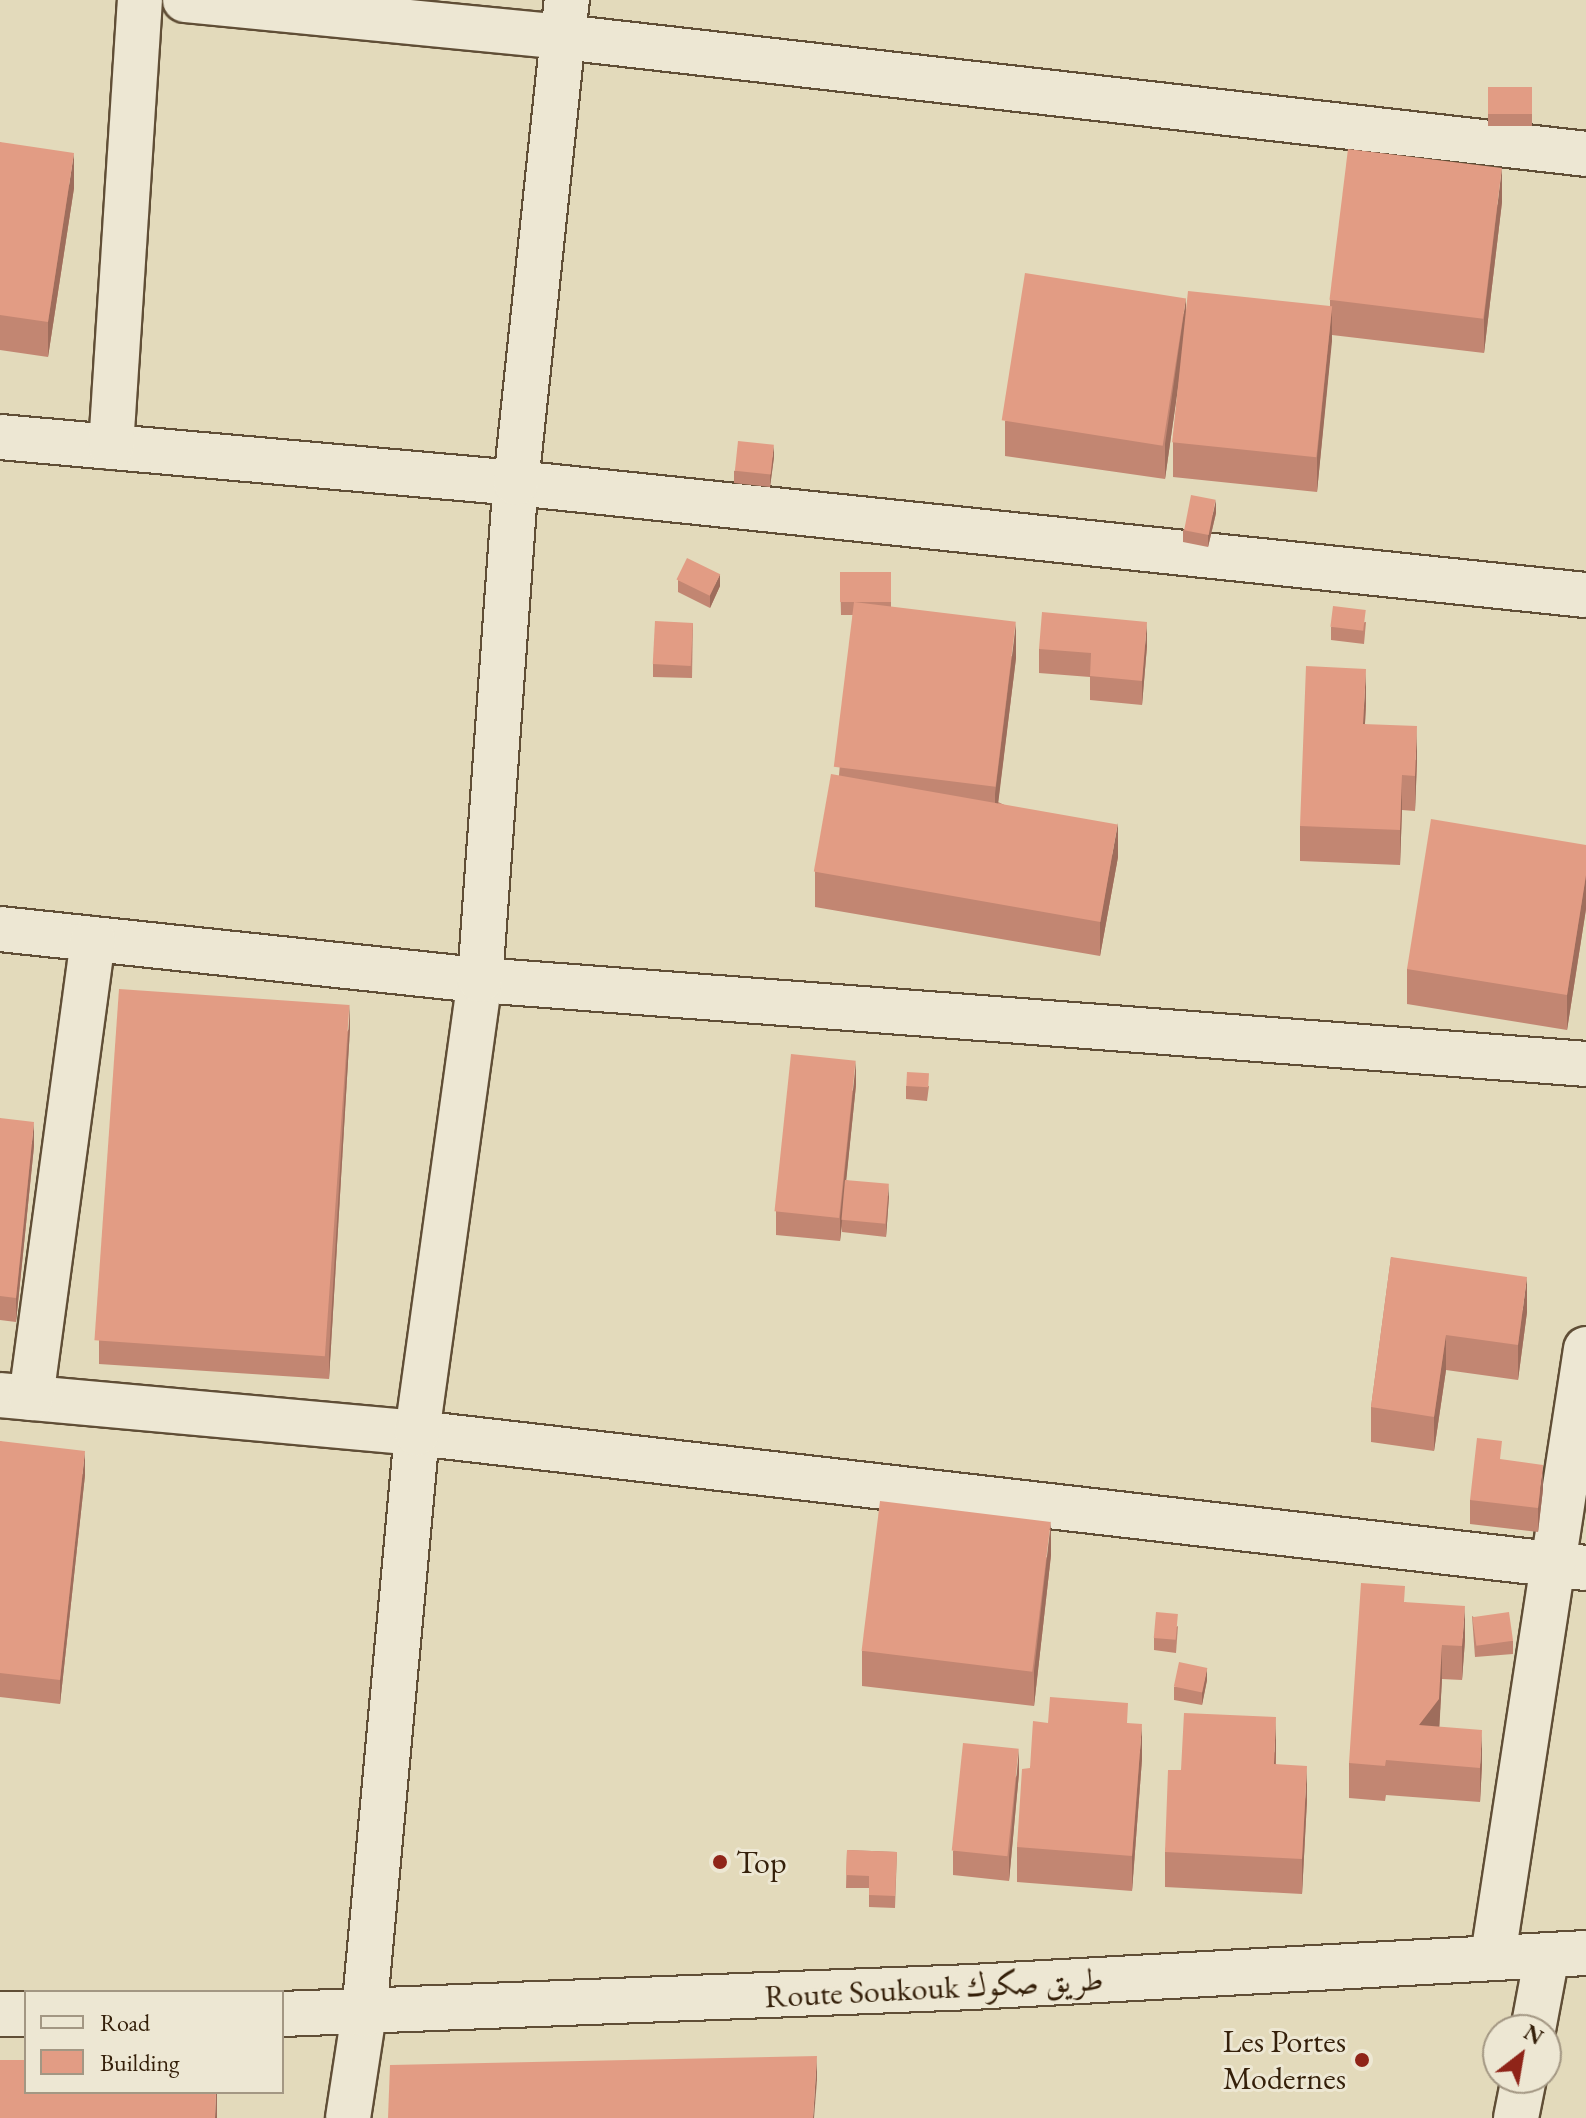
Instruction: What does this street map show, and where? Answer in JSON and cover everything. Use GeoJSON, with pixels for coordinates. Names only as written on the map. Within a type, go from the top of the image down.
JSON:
{"type":"FeatureCollection","features":[{"type":"Feature","properties":{"kind":"street"},"geometry":{"type":"LineString","coordinates":[[111,447],[140,0]]}},
{"type":"Feature","properties":{"kind":"street"},"geometry":{"type":"LineString","coordinates":[[185,0],[565,19],[1586,154]]}},
{"type":"Feature","properties":{"kind":"street"},"geometry":{"type":"LineString","coordinates":[[348,2118],[364,2014],[417,1433],[480,980],[516,483],[565,19]]}},
{"type":"Feature","properties":{"kind":"street"},"geometry":{"type":"LineString","coordinates":[[0,437],[516,483],[1586,595]]}},
{"type":"Feature","properties":{"kind":"street"},"geometry":{"type":"LineString","coordinates":[[0,929],[480,980],[1586,1064]]}},
{"type":"Feature","properties":{"kind":"street"},"geometry":{"type":"LineString","coordinates":[[93,939],[16,1396],[417,1433],[1571,1567]]}},
{"type":"Feature","properties":{"kind":"street"},"geometry":{"type":"LineString","coordinates":[[1493,1956],[1571,1567],[1586,1349]]}},
{"type":"Feature","properties":{"kind":"street"},"geometry":{"type":"LineString","coordinates":[[1540,2014],[1566,1954]]}},
{"type":"Feature","properties":{"kind":"street","name":"Route Soukouk طريق صكوك"},"geometry":{"type":"LineString","coordinates":[[284,2014],[364,2014],[972,1987],[1566,1954]]}},
{"type":"Feature","properties":{"kind":"street"},"geometry":{"type":"LineString","coordinates":[[0,2014],[24,2014]]}},
{"type":"Feature","properties":{"kind":"street"},"geometry":{"type":"LineString","coordinates":[[1516,2118],[1521,2094]]}},
{"type":"Feature","properties":{"kind":"building"},"geometry":{"type":"Polygon","coordinates":[[[1488,87],[1532,87],[1532,114],[1488,114],[1488,87]]]}},
{"type":"Feature","properties":{"kind":"building"},"geometry":{"type":"Polygon","coordinates":[[[0,142],[74,153],[48,322],[0,315],[0,142]]]}},
{"type":"Feature","properties":{"kind":"building"},"geometry":{"type":"Polygon","coordinates":[[[1348,149],[1502,168],[1483,319],[1329,300],[1348,149]]]}},
{"type":"Feature","properties":{"kind":"building"},"geometry":{"type":"Polygon","coordinates":[[[1025,273],[1186,298],[1163,446],[1002,420],[1025,273]]]}},
{"type":"Feature","properties":{"kind":"building"},"geometry":{"type":"Polygon","coordinates":[[[1188,291],[1332,306],[1316,457],[1172,442],[1188,291]]]}},
{"type":"Feature","properties":{"kind":"building"},"geometry":{"type":"Polygon","coordinates":[[[738,441],[774,445],[771,475],[735,471],[738,441]]]}},
{"type":"Feature","properties":{"kind":"building"},"geometry":{"type":"Polygon","coordinates":[[[1191,495],[1216,500],[1209,535],[1184,530],[1191,495]]]}},
{"type":"Feature","properties":{"kind":"building"},"geometry":{"type":"Polygon","coordinates":[[[687,558],[720,574],[710,596],[676,580],[687,558]]]}},
{"type":"Feature","properties":{"kind":"building"},"geometry":{"type":"Polygon","coordinates":[[[840,572],[891,572],[891,602],[840,602],[840,572]]]}},
{"type":"Feature","properties":{"kind":"building"},"geometry":{"type":"Polygon","coordinates":[[[854,602],[1016,622],[996,787],[834,767],[854,602]]]}},
{"type":"Feature","properties":{"kind":"building"},"geometry":{"type":"Polygon","coordinates":[[[1333,606],[1366,610],[1363,631],[1330,627],[1333,606]]]}},
{"type":"Feature","properties":{"kind":"building"},"geometry":{"type":"Polygon","coordinates":[[[1042,612],[1147,622],[1142,681],[1090,676],[1091,653],[1039,649],[1042,612]]]}},
{"type":"Feature","properties":{"kind":"building"},"geometry":{"type":"Polygon","coordinates":[[[655,621],[693,623],[691,666],[653,664],[655,621]]]}},
{"type":"Feature","properties":{"kind":"building"},"geometry":{"type":"Polygon","coordinates":[[[1306,666],[1366,669],[1363,724],[1417,726],[1415,776],[1402,775],[1400,830],[1300,826],[1306,666]]]}},
{"type":"Feature","properties":{"kind":"building"},"geometry":{"type":"Polygon","coordinates":[[[831,774],[1118,825],[1100,922],[814,871],[831,774]]]}},
{"type":"Feature","properties":{"kind":"building"},"geometry":{"type":"Polygon","coordinates":[[[1431,819],[1586,845],[1586,875],[1567,995],[1407,969],[1431,819]]]}},
{"type":"Feature","properties":{"kind":"building"},"geometry":{"type":"Polygon","coordinates":[[[119,989],[349,1005],[325,1356],[94,1340],[119,989]]]}},
{"type":"Feature","properties":{"kind":"building"},"geometry":{"type":"Polygon","coordinates":[[[791,1054],[856,1061],[839,1218],[774,1211],[791,1054]]]}},
{"type":"Feature","properties":{"kind":"building"},"geometry":{"type":"Polygon","coordinates":[[[907,1072],[929,1073],[928,1087],[906,1086],[907,1072]]]}},
{"type":"Feature","properties":{"kind":"building"},"geometry":{"type":"Polygon","coordinates":[[[0,1118],[34,1122],[16,1298],[0,1296],[0,1118]]]}},
{"type":"Feature","properties":{"kind":"building"},"geometry":{"type":"Polygon","coordinates":[[[845,1180],[889,1184],[885,1224],[842,1220],[845,1180]]]}},
{"type":"Feature","properties":{"kind":"building"},"geometry":{"type":"Polygon","coordinates":[[[1391,1257],[1527,1277],[1518,1345],[1446,1335],[1434,1417],[1371,1407],[1391,1257]]]}},
{"type":"Feature","properties":{"kind":"building"},"geometry":{"type":"Polygon","coordinates":[[[1477,1438],[1502,1441],[1500,1459],[1543,1465],[1538,1508],[1470,1500],[1477,1438]]]}},
{"type":"Feature","properties":{"kind":"building"},"geometry":{"type":"Polygon","coordinates":[[[0,1441],[85,1451],[60,1680],[0,1673],[0,1441]]]}},
{"type":"Feature","properties":{"kind":"building"},"geometry":{"type":"Polygon","coordinates":[[[880,1501],[1051,1522],[1032,1672],[862,1651],[880,1501]]]}},
{"type":"Feature","properties":{"kind":"building"},"geometry":{"type":"Polygon","coordinates":[[[1361,1583],[1405,1586],[1404,1602],[1465,1606],[1462,1646],[1442,1645],[1439,1699],[1419,1725],[1482,1730],[1480,1768],[1386,1760],[1385,1766],[1349,1763],[1361,1583]]]}},
{"type":"Feature","properties":{"kind":"building"},"geometry":{"type":"Polygon","coordinates":[[[1156,1612],[1178,1614],[1176,1640],[1154,1638],[1156,1612]]]}},
{"type":"Feature","properties":{"kind":"building"},"geometry":{"type":"Polygon","coordinates":[[[1509,1612],[1513,1641],[1476,1646],[1472,1617],[1509,1612]]]}},
{"type":"Feature","properties":{"kind":"building"},"geometry":{"type":"Polygon","coordinates":[[[1179,1662],[1207,1668],[1202,1692],[1174,1686],[1179,1662]]]}},
{"type":"Feature","properties":{"kind":"building"},"geometry":{"type":"Polygon","coordinates":[[[1050,1697],[1128,1703],[1127,1723],[1142,1724],[1132,1856],[1017,1847],[1022,1769],[1030,1768],[1033,1721],[1048,1723],[1050,1697]]]}},
{"type":"Feature","properties":{"kind":"building"},"geometry":{"type":"Polygon","coordinates":[[[1184,1713],[1276,1717],[1274,1764],[1307,1766],[1302,1859],[1165,1852],[1168,1770],[1181,1770],[1184,1713]]]}},
{"type":"Feature","properties":{"kind":"building"},"geometry":{"type":"Polygon","coordinates":[[[963,1743],[1019,1749],[1007,1856],[952,1850],[963,1743]]]}},
{"type":"Feature","properties":{"kind":"building"},"geometry":{"type":"Polygon","coordinates":[[[847,1850],[897,1852],[895,1896],[869,1895],[869,1876],[846,1875],[847,1850]]]}},
{"type":"Feature","properties":{"kind":"building"},"geometry":{"type":"Polygon","coordinates":[[[817,2056],[813,2118],[388,2118],[390,2065],[817,2056]]]}},
{"type":"Feature","properties":{"kind":"building"},"geometry":{"type":"Polygon","coordinates":[[[0,2060],[24,2060],[24,2094],[216,2094],[215,2118],[0,2118],[0,2060]]]}},
{"type":"Feature","properties":{"kind":"place","name":"Top"},"geometry":{"type":"Point","coordinates":[720,1862]}},
{"type":"Feature","properties":{"kind":"place","name":"Les Portes Modernes"},"geometry":{"type":"Point","coordinates":[1362,2060]}}]}
